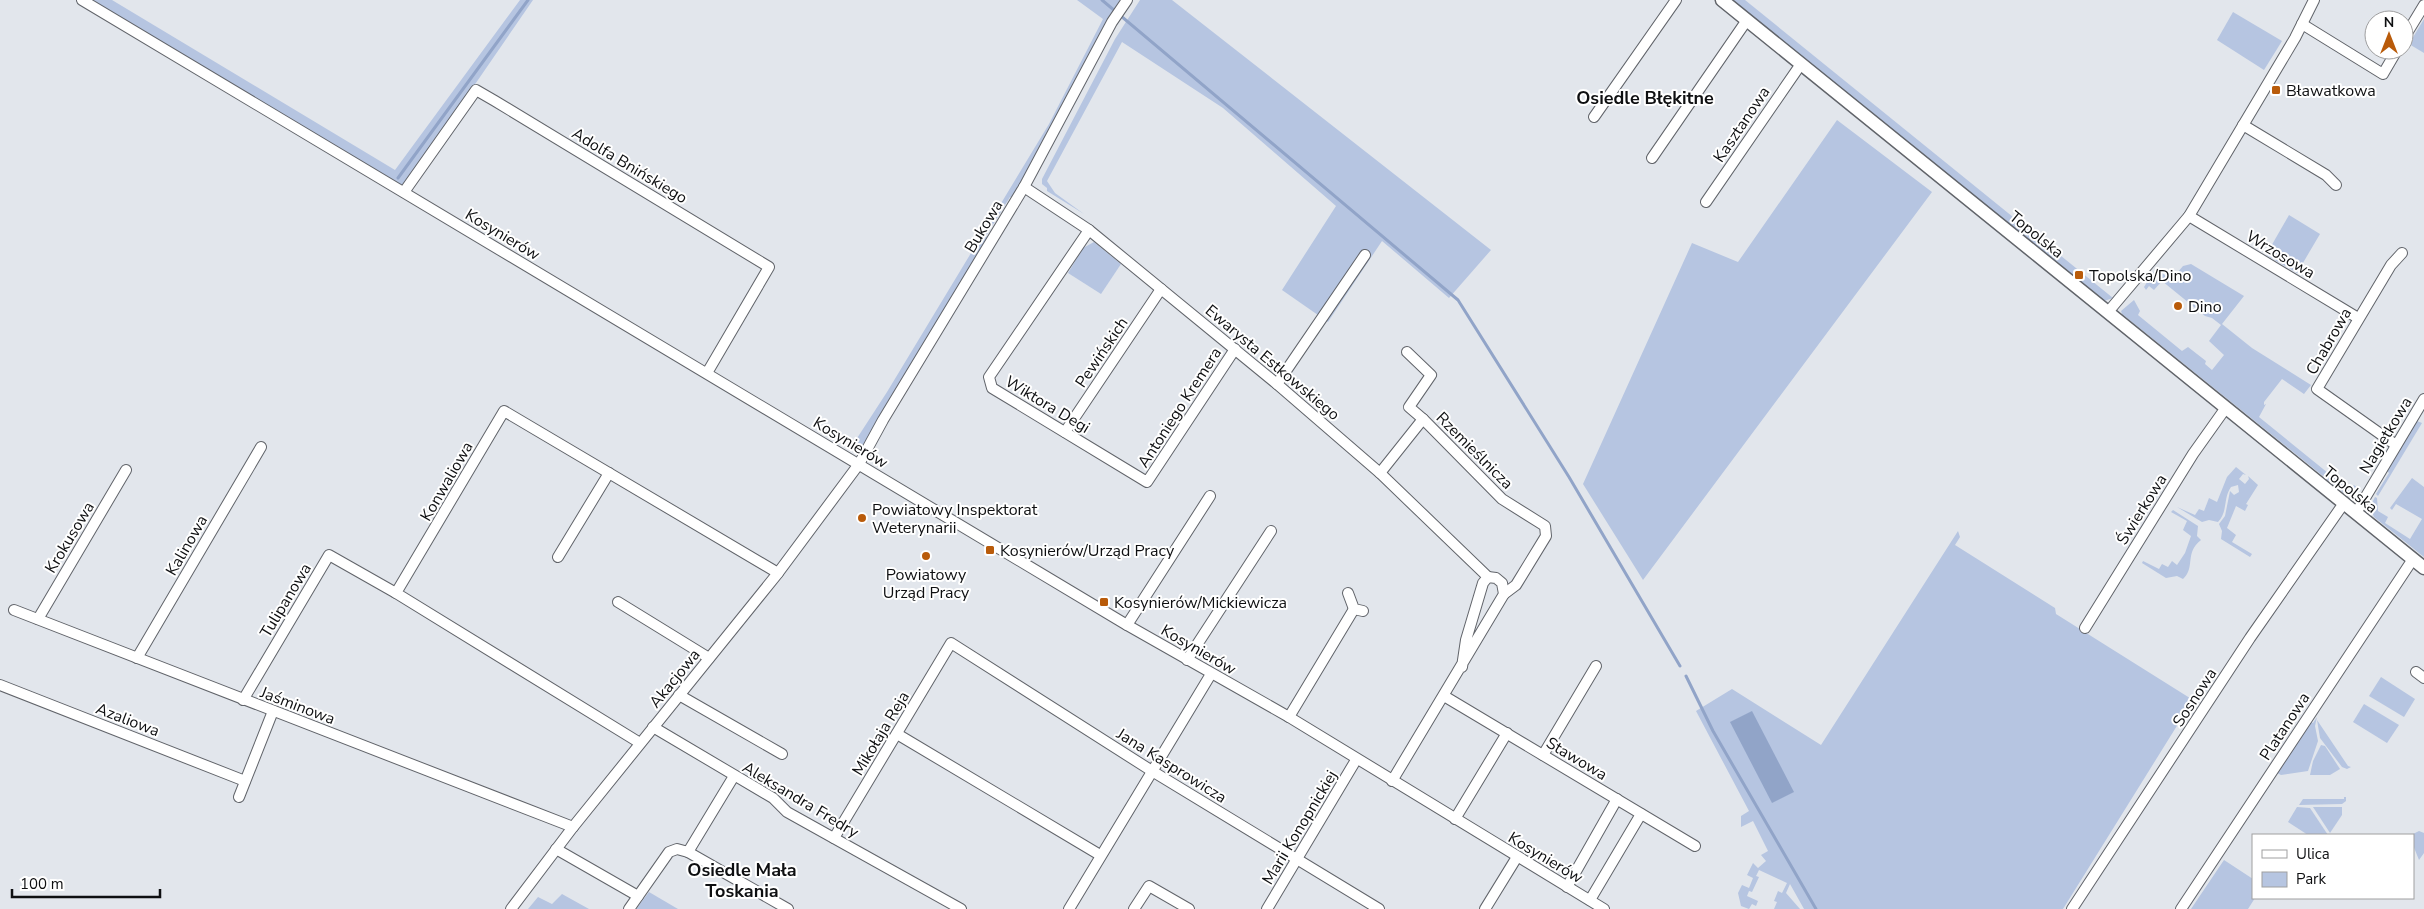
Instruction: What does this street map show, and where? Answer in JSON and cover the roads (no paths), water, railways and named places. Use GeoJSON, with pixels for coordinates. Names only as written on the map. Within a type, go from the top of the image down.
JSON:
{"type":"FeatureCollection","features":[{"type":"Feature","properties":{"kind":"street","name":"Kosynierów"},"geometry":{"type":"LineString","coordinates":[[82,0],[1127,625],[1288,718],[1604,909]]}},
{"type":"Feature","properties":{"kind":"street"},"geometry":{"type":"LineString","coordinates":[[1594,117],[1676,0]]}},
{"type":"Feature","properties":{"kind":"street","name":"Topolska"},"geometry":{"type":"LineString","coordinates":[[1722,0],[2225,409],[2424,568]]}},
{"type":"Feature","properties":{"kind":"street"},"geometry":{"type":"LineString","coordinates":[[2108,312],[2189,216],[2243,126],[2314,0]]}},
{"type":"Feature","properties":{"kind":"street","name":"Bukowa"},"geometry":{"type":"LineString","coordinates":[[859,464],[883,420],[1024,188],[1112,22],[1125,3]]}},
{"type":"Feature","properties":{"kind":"street"},"geometry":{"type":"LineString","coordinates":[[2414,22],[2424,5]]}},
{"type":"Feature","properties":{"kind":"street"},"geometry":{"type":"LineString","coordinates":[[1652,158],[1747,20]]}},
{"type":"Feature","properties":{"kind":"street"},"geometry":{"type":"LineString","coordinates":[[2302,24],[2382,74],[2391,60]]}},
{"type":"Feature","properties":{"kind":"street","name":"Kasztanowa"},"geometry":{"type":"LineString","coordinates":[[1706,202],[1801,64]]}},
{"type":"Feature","properties":{"kind":"street","name":"Adolfa Bnińskiego"},"geometry":{"type":"LineString","coordinates":[[404,192],[476,90],[495,101],[769,267],[707,374]]}},
{"type":"Feature","properties":{"kind":"street"},"geometry":{"type":"LineString","coordinates":[[2243,126],[2326,175],[2336,185]]}},
{"type":"Feature","properties":{"kind":"street","name":"Ewarysta Estkowskiego"},"geometry":{"type":"LineString","coordinates":[[1024,188],[1089,230],[1278,384],[1380,473],[1488,578],[1496,578],[1502,582],[1504,594]]}},
{"type":"Feature","properties":{"kind":"street","name":"Wrzosowa"},"geometry":{"type":"LineString","coordinates":[[2189,216],[2358,318]]}},
{"type":"Feature","properties":{"kind":"street","name":"Wiktora Degi"},"geometry":{"type":"LineString","coordinates":[[1089,230],[989,377],[992,388],[1147,482]]}},
{"type":"Feature","properties":{"kind":"street","name":"Chabrowa"},"geometry":{"type":"LineString","coordinates":[[2396,445],[2317,389],[2391,265],[2402,253]]}},
{"type":"Feature","properties":{"kind":"street"},"geometry":{"type":"LineString","coordinates":[[1278,384],[1365,254]]}},
{"type":"Feature","properties":{"kind":"street","name":"Pewińskich"},"geometry":{"type":"LineString","coordinates":[[1065,432],[1161,289]]}},
{"type":"Feature","properties":{"kind":"street","name":"Antoniego Kremera"},"geometry":{"type":"LineString","coordinates":[[1147,482],[1235,348]]}},
{"type":"Feature","properties":{"kind":"street"},"geometry":{"type":"LineString","coordinates":[[1407,352],[1431,375],[1409,407],[1423,419]]}},
{"type":"Feature","properties":{"kind":"street","name":"Nagietkowa"},"geometry":{"type":"LineString","coordinates":[[2356,513],[2424,399]]}},
{"type":"Feature","properties":{"kind":"street","name":"Świerkowa"},"geometry":{"type":"LineString","coordinates":[[2085,628],[2193,454],[2225,409]]}},
{"type":"Feature","properties":{"kind":"street","name":"Konwaliowa"},"geometry":{"type":"LineString","coordinates":[[396,593],[504,411],[778,573]]}},
{"type":"Feature","properties":{"kind":"street","name":"Rzemieślnicza"},"geometry":{"type":"LineString","coordinates":[[1380,473],[1423,419],[1502,499],[1545,526],[1546,536],[1516,585],[1504,594]]}},
{"type":"Feature","properties":{"kind":"street","name":"Kalinowa"},"geometry":{"type":"LineString","coordinates":[[137,658],[261,447]]}},
{"type":"Feature","properties":{"kind":"street","name":"Akacjowa"},"geometry":{"type":"LineString","coordinates":[[511,909],[572,827],[778,573],[859,464]]}},
{"type":"Feature","properties":{"kind":"street","name":"Krokusowa"},"geometry":{"type":"LineString","coordinates":[[38,619],[126,470]]}},
{"type":"Feature","properties":{"kind":"street"},"geometry":{"type":"LineString","coordinates":[[558,557],[609,473]]}},
{"type":"Feature","properties":{"kind":"street"},"geometry":{"type":"LineString","coordinates":[[1127,625],[1210,496]]}},
{"type":"Feature","properties":{"kind":"street","name":"Sosnowa"},"geometry":{"type":"LineString","coordinates":[[2072,909],[2250,638],[2344,503]]}},
{"type":"Feature","properties":{"kind":"street"},"geometry":{"type":"LineString","coordinates":[[1187,660],[1272,531]]}},
{"type":"Feature","properties":{"kind":"street","name":"Tulipanowa"},"geometry":{"type":"LineString","coordinates":[[242,700],[329,556],[396,593]]}},
{"type":"Feature","properties":{"kind":"street","name":"Platanowa"},"geometry":{"type":"LineString","coordinates":[[2181,909],[2412,559]]}},
{"type":"Feature","properties":{"kind":"street"},"geometry":{"type":"LineString","coordinates":[[1462,667],[1466,640],[1476,599],[1483,583],[1488,578]]}},
{"type":"Feature","properties":{"kind":"street"},"geometry":{"type":"LineString","coordinates":[[396,593],[640,743]]}},
{"type":"Feature","properties":{"kind":"street"},"geometry":{"type":"LineString","coordinates":[[1288,718],[1359,610],[1348,593]]}},
{"type":"Feature","properties":{"kind":"street"},"geometry":{"type":"LineString","coordinates":[[1392,781],[1504,594]]}},
{"type":"Feature","properties":{"kind":"street"},"geometry":{"type":"LineString","coordinates":[[618,602],[710,658]]}},
{"type":"Feature","properties":{"kind":"street","name":"Jaśminowa"},"geometry":{"type":"LineString","coordinates":[[14,610],[572,827]]}},
{"type":"Feature","properties":{"kind":"street","name":"Mikołaja Reja"},"geometry":{"type":"LineString","coordinates":[[834,838],[952,643]]}},
{"type":"Feature","properties":{"kind":"street","name":"Jana Kasprowicza"},"geometry":{"type":"LineString","coordinates":[[952,643],[1152,772],[1379,909]]}},
{"type":"Feature","properties":{"kind":"street"},"geometry":{"type":"LineString","coordinates":[[1543,755],[1596,666]]}},
{"type":"Feature","properties":{"kind":"street"},"geometry":{"type":"LineString","coordinates":[[1069,909],[1211,674]]}},
{"type":"Feature","properties":{"kind":"street","name":"Azaliowa"},"geometry":{"type":"LineString","coordinates":[[0,685],[245,781]]}},
{"type":"Feature","properties":{"kind":"street"},"geometry":{"type":"LineString","coordinates":[[679,694],[782,754]]}},
{"type":"Feature","properties":{"kind":"street","name":"Stawowa"},"geometry":{"type":"LineString","coordinates":[[1444,696],[1695,846]]}},
{"type":"Feature","properties":{"kind":"street"},"geometry":{"type":"LineString","coordinates":[[239,797],[272,711]]}},
{"type":"Feature","properties":{"kind":"street","name":"Aleksandra Fredry"},"geometry":{"type":"LineString","coordinates":[[654,727],[773,798],[787,812],[961,909]]}},
{"type":"Feature","properties":{"kind":"street"},"geometry":{"type":"LineString","coordinates":[[1455,820],[1507,733]]}},
{"type":"Feature","properties":{"kind":"street"},"geometry":{"type":"LineString","coordinates":[[897,734],[1100,855]]}},
{"type":"Feature","properties":{"kind":"street","name":"Marii Konopnickiej"},"geometry":{"type":"LineString","coordinates":[[1267,909],[1356,760]]}},
{"type":"Feature","properties":{"kind":"street"},"geometry":{"type":"LineString","coordinates":[[688,852],[734,776]]}},
{"type":"Feature","properties":{"kind":"street"},"geometry":{"type":"LineString","coordinates":[[1567,887],[1617,799]]}},
{"type":"Feature","properties":{"kind":"street"},"geometry":{"type":"LineString","coordinates":[[1590,900],[1641,814]]}},
{"type":"Feature","properties":{"kind":"street"},"geometry":{"type":"LineString","coordinates":[[556,848],[638,896]]}},
{"type":"Feature","properties":{"kind":"street"},"geometry":{"type":"LineString","coordinates":[[629,909],[669,852],[677,849],[688,852],[788,909]]}},
{"type":"Feature","properties":{"kind":"street"},"geometry":{"type":"LineString","coordinates":[[1485,909],[1517,857]]}},
{"type":"Feature","properties":{"kind":"street"},"geometry":{"type":"LineString","coordinates":[[1134,909],[1149,886],[1189,909]]}},
{"type":"Feature","properties":{"kind":"waterway"},"geometry":{"type":"LineString","coordinates":[[398,178],[528,0]]}},
{"type":"Feature","properties":{"kind":"waterway"},"geometry":{"type":"LineString","coordinates":[[1102,0],[1458,300],[1569,477],[1680,666]]}},
{"type":"Feature","properties":{"kind":"waterway"},"geometry":{"type":"LineString","coordinates":[[1686,676],[1713,731],[1816,909]]}},
{"type":"Feature","properties":{"kind":"place","name":"Bławatkowa"},"geometry":{"type":"Point","coordinates":[2276,90]}},
{"type":"Feature","properties":{"kind":"place","name":"Topolska/Dino"},"geometry":{"type":"Point","coordinates":[2079,275]}},
{"type":"Feature","properties":{"kind":"place","name":"Dino"},"geometry":{"type":"Point","coordinates":[2178,306]}},
{"type":"Feature","properties":{"kind":"place","name":"Powiatowy Inspektorat Weterynarii"},"geometry":{"type":"Point","coordinates":[862,518]}},
{"type":"Feature","properties":{"kind":"place","name":"Kosynierów/Urząd Pracy"},"geometry":{"type":"Point","coordinates":[990,550]}},
{"type":"Feature","properties":{"kind":"place","name":"Powiatowy Urząd Pracy"},"geometry":{"type":"Point","coordinates":[926,556]}},
{"type":"Feature","properties":{"kind":"place","name":"Kosynierów/Mickiewicza"},"geometry":{"type":"Point","coordinates":[1104,602]}},
{"type":"Feature","properties":{"kind":"district","name":"Osiedle Błękitne"},"geometry":{"type":"Point","coordinates":[1645,98]}},
{"type":"Feature","properties":{"kind":"district","name":"Osiedle Mała Toskania"},"geometry":{"type":"Point","coordinates":[742,880]}}]}
